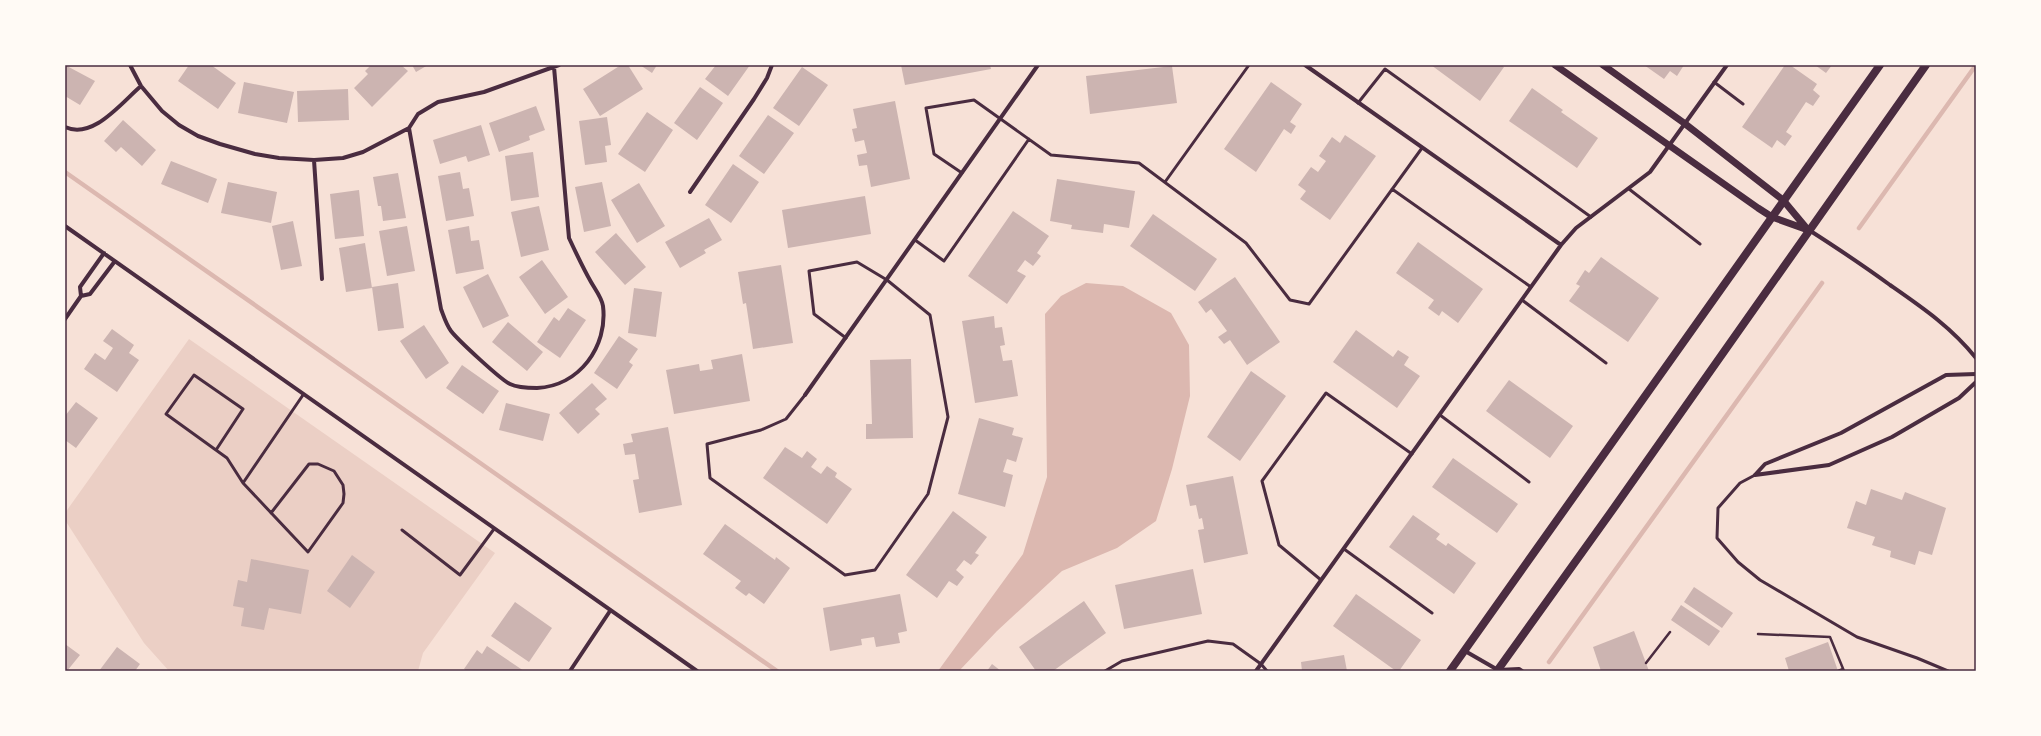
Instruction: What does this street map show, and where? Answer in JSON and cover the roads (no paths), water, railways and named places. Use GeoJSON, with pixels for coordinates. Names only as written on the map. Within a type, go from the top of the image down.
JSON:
{"type":"FeatureCollection","features":[{"type":"Feature","properties":{"kind":"main road"},"geometry":{"type":"LineString","coordinates":[[1450,671],[1880,65]]}},
{"type":"Feature","properties":{"kind":"main road"},"geometry":{"type":"LineString","coordinates":[[1498,671],[1926,65]]}},
{"type":"Feature","properties":{"kind":"street"},"geometry":{"type":"LineString","coordinates":[[130,65],[141,86],[162,111],[179,125],[198,136],[255,154],[314,160],[343,158],[363,152],[409,128],[418,114],[438,102],[484,92],[556,66],[569,238],[578,259],[603,304],[604,322],[602,334],[593,356],[576,373],[556,384],[532,388],[509,384],[460,340],[445,321],[441,309],[409,128]]}},
{"type":"Feature","properties":{"kind":"street"},"geometry":{"type":"LineString","coordinates":[[690,192],[754,99],[767,78],[772,65]]}},
{"type":"Feature","properties":{"kind":"street"},"geometry":{"type":"LineString","coordinates":[[805,395],[1038,65]]}},
{"type":"Feature","properties":{"kind":"street"},"geometry":{"type":"LineString","coordinates":[[1305,65],[1561,245]]}},
{"type":"Feature","properties":{"kind":"street"},"geometry":{"type":"LineString","coordinates":[[1555,65],[1668,146],[1772,217],[1808,230],[1838,248],[1943,323],[1961,340],[1976,358]]}},
{"type":"Feature","properties":{"kind":"street"},"geometry":{"type":"LineString","coordinates":[[1602,65],[1684,123],[1783,200],[1808,230]]}},
{"type":"Feature","properties":{"kind":"street"},"geometry":{"type":"LineString","coordinates":[[1256,671],[1561,245],[1576,228],[1650,172],[1727,65]]}},
{"type":"Feature","properties":{"kind":"street"},"geometry":{"type":"LineString","coordinates":[[65,127],[82,131],[94,127],[141,86]]}},
{"type":"Feature","properties":{"kind":"street"},"geometry":{"type":"LineString","coordinates":[[314,160],[322,279]]}},
{"type":"Feature","properties":{"kind":"street"},"geometry":{"type":"LineString","coordinates":[[65,226],[697,671]]}},
{"type":"Feature","properties":{"kind":"street"},"geometry":{"type":"LineString","coordinates":[[65,319],[81,296],[80,287],[104,253]]}},
{"type":"Feature","properties":{"kind":"street"},"geometry":{"type":"LineString","coordinates":[[81,296],[90,294],[115,261]]}},
{"type":"Feature","properties":{"kind":"street"},"geometry":{"type":"LineString","coordinates":[[1755,475],[1766,464],[1841,433],[1946,375],[1976,374]]}},
{"type":"Feature","properties":{"kind":"street"},"geometry":{"type":"LineString","coordinates":[[1755,475],[1829,465],[1892,437],[1959,398],[1976,382]]}},
{"type":"Feature","properties":{"kind":"street"},"geometry":{"type":"LineString","coordinates":[[570,671],[610,611]]}},
{"type":"Feature","properties":{"kind":"street"},"geometry":{"type":"LineString","coordinates":[[1465,650],[1498,671],[1519,669],[1522,671]]}},
{"type":"Feature","properties":{"kind":"lane"},"geometry":{"type":"LineString","coordinates":[[1164,182],[1248,65]]}},
{"type":"Feature","properties":{"kind":"lane"},"geometry":{"type":"LineString","coordinates":[[1358,103],[1385,69],[1591,217]]}},
{"type":"Feature","properties":{"kind":"lane"},"geometry":{"type":"LineString","coordinates":[[1714,82],[1743,104]]}},
{"type":"Feature","properties":{"kind":"lane"},"geometry":{"type":"LineString","coordinates":[[962,173],[934,154],[926,108],[974,100],[1051,155],[1139,163],[1246,243],[1290,300],[1309,304],[1422,148]]}},
{"type":"Feature","properties":{"kind":"lane"},"geometry":{"type":"LineString","coordinates":[[915,240],[944,261],[1028,139]]}},
{"type":"Feature","properties":{"kind":"lane"},"geometry":{"type":"LineString","coordinates":[[1392,189],[1531,287]]}},
{"type":"Feature","properties":{"kind":"lane"},"geometry":{"type":"LineString","coordinates":[[1629,189],[1700,244]]}},
{"type":"Feature","properties":{"kind":"lane"},"geometry":{"type":"LineString","coordinates":[[805,395],[786,419],[761,430],[707,444],[710,478],[845,575],[875,570],[928,494],[948,417],[930,315],[887,280],[857,262],[809,271],[814,314],[846,338]]}},
{"type":"Feature","properties":{"kind":"lane"},"geometry":{"type":"LineString","coordinates":[[1522,300],[1606,363]]}},
{"type":"Feature","properties":{"kind":"lane"},"geometry":{"type":"LineString","coordinates":[[216,450],[243,409],[194,375],[166,414],[227,458],[243,483],[271,513],[308,552],[343,503],[344,490],[340,477],[334,470],[326,466],[309,464],[271,513]]}},
{"type":"Feature","properties":{"kind":"lane"},"geometry":{"type":"LineString","coordinates":[[1322,580],[1279,545],[1262,481],[1326,393],[1412,454]]}},
{"type":"Feature","properties":{"kind":"lane"},"geometry":{"type":"LineString","coordinates":[[243,483],[303,395]]}},
{"type":"Feature","properties":{"kind":"lane"},"geometry":{"type":"LineString","coordinates":[[1440,415],[1529,482]]}},
{"type":"Feature","properties":{"kind":"lane"},"geometry":{"type":"LineString","coordinates":[[1755,475],[1740,483],[1718,508],[1717,538],[1738,562],[1760,580],[1857,637],[1917,658],[1948,671]]}},
{"type":"Feature","properties":{"kind":"lane"},"geometry":{"type":"LineString","coordinates":[[402,530],[460,575],[494,529]]}},
{"type":"Feature","properties":{"kind":"lane"},"geometry":{"type":"LineString","coordinates":[[1344,549],[1432,613]]}},
{"type":"Feature","properties":{"kind":"lane"},"geometry":{"type":"LineString","coordinates":[[1105,671],[1122,661],[1208,641],[1233,644],[1261,664],[1267,671]]}},
{"type":"Feature","properties":{"kind":"waterway"},"geometry":{"type":"LineString","coordinates":[[1859,228],[1976,65]]}},
{"type":"Feature","properties":{"kind":"waterway"},"geometry":{"type":"LineString","coordinates":[[65,172],[777,671]]}},
{"type":"Feature","properties":{"kind":"waterway"},"geometry":{"type":"LineString","coordinates":[[1549,662],[1822,283]]}}]}
